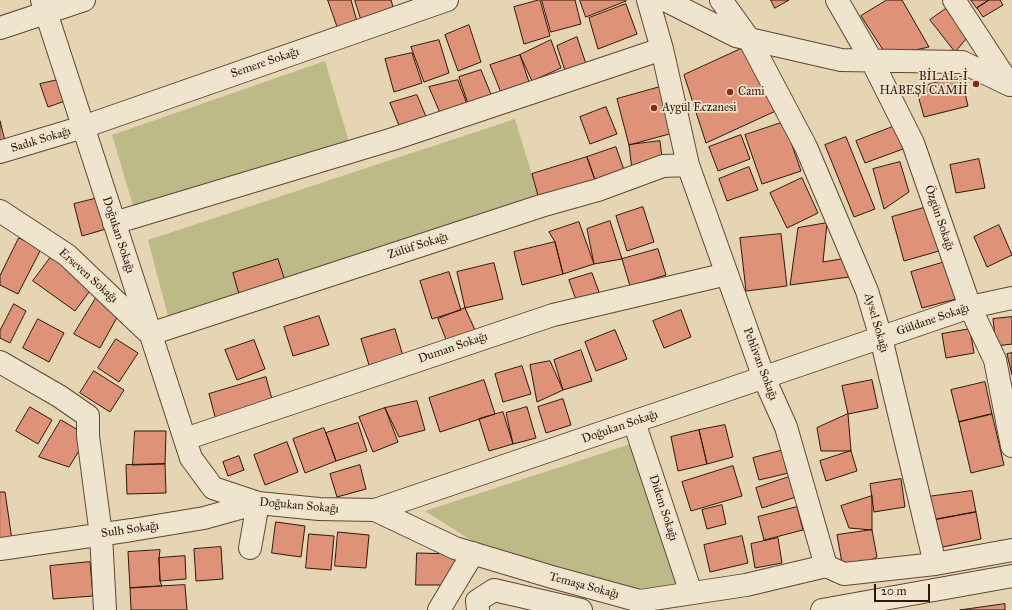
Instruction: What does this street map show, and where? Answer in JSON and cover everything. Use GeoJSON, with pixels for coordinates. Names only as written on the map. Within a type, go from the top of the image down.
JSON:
{"type":"FeatureCollection","features":[{"type":"Feature","properties":{"kind":"street"},"geometry":{"type":"LineString","coordinates":[[0,28],[44,6],[84,0]]}},
{"type":"Feature","properties":{"kind":"street","name":"Semere Sokağı"},"geometry":{"type":"LineString","coordinates":[[83,127],[447,0]]}},
{"type":"Feature","properties":{"kind":"street"},"geometry":{"type":"LineString","coordinates":[[114,223],[394,139],[662,50],[648,0]]}},
{"type":"Feature","properties":{"kind":"street"},"geometry":{"type":"LineString","coordinates":[[665,0],[736,36],[841,60],[962,62],[1011,86]]}},
{"type":"Feature","properties":{"kind":"street","name":"Aysel Sokağı"},"geometry":{"type":"LineString","coordinates":[[721,0],[749,39],[806,147],[867,291],[881,338],[935,564]]}},
{"type":"Feature","properties":{"kind":"street","name":"Özgün Sokağı"},"geometry":{"type":"LineString","coordinates":[[837,0],[872,60],[913,143],[970,307],[996,360],[1012,446]]}},
{"type":"Feature","properties":{"kind":"street"},"geometry":{"type":"LineString","coordinates":[[954,0],[1011,86]]}},
{"type":"Feature","properties":{"kind":"street","name":"Doğukan Sokağı"},"geometry":{"type":"LineString","coordinates":[[44,6],[191,458],[213,488],[258,503],[319,509],[375,510],[764,378]]}},
{"type":"Feature","properties":{"kind":"street","name":"Pehlivan Sokağı"},"geometry":{"type":"LineString","coordinates":[[662,50],[688,164],[764,378],[786,427],[826,566]]}},
{"type":"Feature","properties":{"kind":"street","name":"Sadık Sokağı"},"geometry":{"type":"LineString","coordinates":[[0,152],[83,127]]}},
{"type":"Feature","properties":{"kind":"street","name":"Zülüf Sokağı"},"geometry":{"type":"LineString","coordinates":[[150,334],[541,206],[598,190],[663,166],[688,164]]}},
{"type":"Feature","properties":{"kind":"street","name":"Erseven Sokağı"},"geometry":{"type":"LineString","coordinates":[[0,211],[67,255],[150,334]]}},
{"type":"Feature","properties":{"kind":"street","name":"Duman Sokağı"},"geometry":{"type":"LineString","coordinates":[[185,439],[553,314],[726,274]]}},
{"type":"Feature","properties":{"kind":"street","name":"Güldane Sokağı"},"geometry":{"type":"LineString","coordinates":[[764,378],[970,307],[1012,298]]}},
{"type":"Feature","properties":{"kind":"street"},"geometry":{"type":"LineString","coordinates":[[0,362],[59,396],[88,416],[88,436],[101,534],[105,610]]}},
{"type":"Feature","properties":{"kind":"street","name":"Didem Sokağı"},"geometry":{"type":"LineString","coordinates":[[634,422],[691,593]]}},
{"type":"Feature","properties":{"kind":"street"},"geometry":{"type":"LineString","coordinates":[[250,548],[258,503]]}},
{"type":"Feature","properties":{"kind":"street","name":"Sulh Sokağı"},"geometry":{"type":"LineString","coordinates":[[0,548],[204,518],[258,503]]}},
{"type":"Feature","properties":{"kind":"street","name":"Temaşa Sokağı"},"geometry":{"type":"LineString","coordinates":[[375,510],[455,548],[472,554],[552,578],[640,601],[746,584],[826,566]]}},
{"type":"Feature","properties":{"kind":"street"},"geometry":{"type":"LineString","coordinates":[[826,566],[844,574],[935,564],[1012,550]]}},
{"type":"Feature","properties":{"kind":"street"},"geometry":{"type":"LineString","coordinates":[[439,610],[472,554]]}},
{"type":"Feature","properties":{"kind":"street"},"geometry":{"type":"LineString","coordinates":[[822,610],[1012,576]]}},
{"type":"Feature","properties":{"kind":"street"},"geometry":{"type":"LineString","coordinates":[[478,610],[477,601],[494,590],[541,606],[581,610]]}},
{"type":"Feature","properties":{"kind":"shaded area"},"geometry":{"type":"Polygon","coordinates":[[[325,61],[352,152],[137,219],[112,135],[325,61]]]}},
{"type":"Feature","properties":{"kind":"shaded area"},"geometry":{"type":"Polygon","coordinates":[[[515,119],[542,208],[173,335],[148,240],[515,119]]]}},
{"type":"Feature","properties":{"kind":"shaded area"},"geometry":{"type":"Polygon","coordinates":[[[640,441],[685,589],[625,588],[507,563],[425,511],[640,441]]]}},
{"type":"Feature","properties":{"kind":"building"},"geometry":{"type":"Polygon","coordinates":[[[328,0],[351,0],[358,25],[339,31],[328,0]]]}},
{"type":"Feature","properties":{"kind":"building"},"geometry":{"type":"Polygon","coordinates":[[[355,0],[391,0],[395,14],[363,25],[355,0]]]}},
{"type":"Feature","properties":{"kind":"building"},"geometry":{"type":"Polygon","coordinates":[[[540,0],[550,36],[524,44],[514,7],[540,0]]]}},
{"type":"Feature","properties":{"kind":"building"},"geometry":{"type":"Polygon","coordinates":[[[542,0],[575,0],[581,24],[551,32],[542,0]]]}},
{"type":"Feature","properties":{"kind":"building"},"geometry":{"type":"Polygon","coordinates":[[[580,0],[626,0],[626,1],[586,17],[580,0]]]}},
{"type":"Feature","properties":{"kind":"building"},"geometry":{"type":"Polygon","coordinates":[[[771,0],[789,0],[775,8],[771,0]]]}},
{"type":"Feature","properties":{"kind":"building"},"geometry":{"type":"Polygon","coordinates":[[[887,0],[902,0],[929,47],[887,56],[861,16],[887,0]]]}},
{"type":"Feature","properties":{"kind":"building"},"geometry":{"type":"Polygon","coordinates":[[[971,0],[989,0],[977,8],[971,0]]]}},
{"type":"Feature","properties":{"kind":"building"},"geometry":{"type":"Polygon","coordinates":[[[989,0],[1000,0],[1003,5],[983,17],[977,8],[989,0]]]}},
{"type":"Feature","properties":{"kind":"building"},"geometry":{"type":"Polygon","coordinates":[[[626,4],[637,34],[598,49],[589,18],[626,4]]]}},
{"type":"Feature","properties":{"kind":"building"},"geometry":{"type":"Polygon","coordinates":[[[947,8],[966,39],[955,52],[930,20],[947,8]]]}},
{"type":"Feature","properties":{"kind":"building"},"geometry":{"type":"Polygon","coordinates":[[[469,25],[481,62],[458,71],[445,35],[469,25]]]}},
{"type":"Feature","properties":{"kind":"building"},"geometry":{"type":"Polygon","coordinates":[[[577,37],[587,67],[567,77],[557,46],[577,37]]]}},
{"type":"Feature","properties":{"kind":"building"},"geometry":{"type":"Polygon","coordinates":[[[439,40],[449,73],[424,82],[411,47],[439,40]]]}},
{"type":"Feature","properties":{"kind":"building"},"geometry":{"type":"Polygon","coordinates":[[[551,40],[561,68],[532,81],[520,55],[551,40]]]}},
{"type":"Feature","properties":{"kind":"building","name":"Cami"},"geometry":{"type":"Polygon","coordinates":[[[743,48],[780,109],[706,143],[684,75],[743,48]]]}},
{"type":"Feature","properties":{"kind":"building"},"geometry":{"type":"Polygon","coordinates":[[[412,53],[422,83],[394,92],[385,59],[412,53]]]}},
{"type":"Feature","properties":{"kind":"building"},"geometry":{"type":"Polygon","coordinates":[[[520,55],[531,88],[504,100],[490,65],[520,55]]]}},
{"type":"Feature","properties":{"kind":"building"},"geometry":{"type":"Polygon","coordinates":[[[481,70],[493,99],[469,107],[459,77],[481,70]]]}},
{"type":"Feature","properties":{"kind":"building"},"geometry":{"type":"Polygon","coordinates":[[[961,76],[968,106],[924,117],[916,88],[961,76]]]}},
{"type":"Feature","properties":{"kind":"building"},"geometry":{"type":"Polygon","coordinates":[[[58,80],[65,101],[48,107],[40,84],[58,80]]]}},
{"type":"Feature","properties":{"kind":"building"},"geometry":{"type":"Polygon","coordinates":[[[458,80],[467,104],[440,113],[429,87],[458,80]]]}},
{"type":"Feature","properties":{"kind":"building"},"geometry":{"type":"Polygon","coordinates":[[[660,87],[673,133],[629,145],[617,99],[660,87]]]}},
{"type":"Feature","properties":{"kind":"building"},"geometry":{"type":"Polygon","coordinates":[[[417,95],[429,124],[402,133],[390,103],[417,95]]]}},
{"type":"Feature","properties":{"kind":"building"},"geometry":{"type":"Polygon","coordinates":[[[606,107],[617,134],[590,144],[580,117],[606,107]]]}},
{"type":"Feature","properties":{"kind":"building"},"geometry":{"type":"Polygon","coordinates":[[[0,121],[5,141],[0,143],[0,121]]]}},
{"type":"Feature","properties":{"kind":"building"},"geometry":{"type":"Polygon","coordinates":[[[784,122],[801,171],[762,184],[745,135],[784,122]]]}},
{"type":"Feature","properties":{"kind":"building"},"geometry":{"type":"Polygon","coordinates":[[[895,126],[903,149],[865,163],[856,141],[895,126]]]}},
{"type":"Feature","properties":{"kind":"building"},"geometry":{"type":"Polygon","coordinates":[[[741,135],[750,159],[718,171],[709,147],[741,135]]]}},
{"type":"Feature","properties":{"kind":"building"},"geometry":{"type":"Polygon","coordinates":[[[846,137],[875,209],[854,217],[825,145],[846,137]]]}},
{"type":"Feature","properties":{"kind":"building"},"geometry":{"type":"Polygon","coordinates":[[[660,141],[663,166],[632,170],[629,145],[660,141]]]}},
{"type":"Feature","properties":{"kind":"building"},"geometry":{"type":"Polygon","coordinates":[[[616,147],[624,170],[595,180],[587,157],[616,147]]]}},
{"type":"Feature","properties":{"kind":"building"},"geometry":{"type":"Polygon","coordinates":[[[587,157],[595,180],[541,206],[532,174],[587,157]]]}},
{"type":"Feature","properties":{"kind":"building"},"geometry":{"type":"Polygon","coordinates":[[[979,159],[985,188],[956,193],[950,165],[979,159]]]}},
{"type":"Feature","properties":{"kind":"building"},"geometry":{"type":"Polygon","coordinates":[[[900,162],[909,192],[884,209],[873,169],[900,162]]]}},
{"type":"Feature","properties":{"kind":"building"},"geometry":{"type":"Polygon","coordinates":[[[749,167],[758,190],[727,201],[719,179],[749,167]]]}},
{"type":"Feature","properties":{"kind":"building"},"geometry":{"type":"Polygon","coordinates":[[[802,178],[818,213],[787,228],[770,193],[802,178]]]}},
{"type":"Feature","properties":{"kind":"building"},"geometry":{"type":"Polygon","coordinates":[[[98,198],[106,229],[82,236],[74,204],[98,198]]]}},
{"type":"Feature","properties":{"kind":"building"},"geometry":{"type":"Polygon","coordinates":[[[643,207],[654,242],[627,251],[616,216],[643,207]]]}},
{"type":"Feature","properties":{"kind":"building"},"geometry":{"type":"Polygon","coordinates":[[[927,207],[939,251],[904,261],[892,217],[927,207]]]}},
{"type":"Feature","properties":{"kind":"building"},"geometry":{"type":"Polygon","coordinates":[[[610,221],[622,259],[594,264],[587,229],[610,221]]]}},
{"type":"Feature","properties":{"kind":"building"},"geometry":{"type":"Polygon","coordinates":[[[579,222],[594,264],[563,274],[555,242],[549,232],[579,222]]]}},
{"type":"Feature","properties":{"kind":"building"},"geometry":{"type":"Polygon","coordinates":[[[827,223],[823,262],[847,258],[849,277],[790,285],[798,228],[827,223]]]}},
{"type":"Feature","properties":{"kind":"building"},"geometry":{"type":"Polygon","coordinates":[[[999,225],[1012,255],[987,267],[974,237],[999,225]]]}},
{"type":"Feature","properties":{"kind":"building"},"geometry":{"type":"Polygon","coordinates":[[[781,234],[787,286],[746,291],[740,238],[781,234]]]}},
{"type":"Feature","properties":{"kind":"building"},"geometry":{"type":"Polygon","coordinates":[[[19,238],[41,249],[18,294],[0,285],[0,276],[19,238]]]}},
{"type":"Feature","properties":{"kind":"building"},"geometry":{"type":"Polygon","coordinates":[[[555,242],[563,274],[522,285],[514,252],[555,242]]]}},
{"type":"Feature","properties":{"kind":"building"},"geometry":{"type":"Polygon","coordinates":[[[658,249],[666,275],[630,286],[622,259],[658,249]]]}},
{"type":"Feature","properties":{"kind":"building"},"geometry":{"type":"Polygon","coordinates":[[[51,257],[92,288],[75,311],[33,281],[51,257]]]}},
{"type":"Feature","properties":{"kind":"building"},"geometry":{"type":"Polygon","coordinates":[[[278,259],[286,284],[240,298],[233,273],[278,259]]]}},
{"type":"Feature","properties":{"kind":"building"},"geometry":{"type":"Polygon","coordinates":[[[945,262],[956,299],[922,308],[911,272],[945,262]]]}},
{"type":"Feature","properties":{"kind":"building"},"geometry":{"type":"Polygon","coordinates":[[[494,263],[503,299],[465,308],[457,272],[494,263]]]}},
{"type":"Feature","properties":{"kind":"building"},"geometry":{"type":"Polygon","coordinates":[[[449,272],[461,310],[432,319],[420,281],[449,272]]]}},
{"type":"Feature","properties":{"kind":"building"},"geometry":{"type":"Polygon","coordinates":[[[592,273],[599,292],[576,300],[569,280],[592,273]]]}},
{"type":"Feature","properties":{"kind":"building"},"geometry":{"type":"Polygon","coordinates":[[[96,298],[120,312],[100,348],[74,334],[96,298]]]}},
{"type":"Feature","properties":{"kind":"building"},"geometry":{"type":"Polygon","coordinates":[[[14,304],[26,311],[10,343],[0,338],[0,331],[14,304]]]}},
{"type":"Feature","properties":{"kind":"building"},"geometry":{"type":"Polygon","coordinates":[[[465,308],[475,330],[447,342],[438,319],[465,308]]]}},
{"type":"Feature","properties":{"kind":"building"},"geometry":{"type":"Polygon","coordinates":[[[681,310],[691,337],[664,348],[653,321],[681,310]]]}},
{"type":"Feature","properties":{"kind":"building"},"geometry":{"type":"Polygon","coordinates":[[[319,316],[329,345],[293,356],[284,327],[319,316]]]}},
{"type":"Feature","properties":{"kind":"building"},"geometry":{"type":"Polygon","coordinates":[[[1012,317],[1012,344],[996,346],[993,319],[1012,317]]]}},
{"type":"Feature","properties":{"kind":"building"},"geometry":{"type":"Polygon","coordinates":[[[38,319],[64,333],[49,362],[23,348],[38,319]]]}},
{"type":"Feature","properties":{"kind":"building"},"geometry":{"type":"Polygon","coordinates":[[[395,329],[403,356],[369,365],[361,339],[395,329]]]}},
{"type":"Feature","properties":{"kind":"building"},"geometry":{"type":"Polygon","coordinates":[[[970,329],[974,353],[946,358],[942,334],[970,329]]]}},
{"type":"Feature","properties":{"kind":"building"},"geometry":{"type":"Polygon","coordinates":[[[615,330],[627,359],[596,371],[585,342],[615,330]]]}},
{"type":"Feature","properties":{"kind":"building"},"geometry":{"type":"Polygon","coordinates":[[[116,339],[138,353],[119,382],[98,368],[116,339]]]}},
{"type":"Feature","properties":{"kind":"building"},"geometry":{"type":"Polygon","coordinates":[[[254,340],[265,369],[237,380],[225,350],[254,340]]]}},
{"type":"Feature","properties":{"kind":"building"},"geometry":{"type":"Polygon","coordinates":[[[581,350],[592,381],[563,390],[554,360],[581,350]]]}},
{"type":"Feature","properties":{"kind":"building"},"geometry":{"type":"Polygon","coordinates":[[[1012,353],[1012,375],[1007,354],[1012,353]]]}},
{"type":"Feature","properties":{"kind":"building"},"geometry":{"type":"Polygon","coordinates":[[[550,361],[563,390],[537,402],[530,365],[550,361]]]}},
{"type":"Feature","properties":{"kind":"building"},"geometry":{"type":"Polygon","coordinates":[[[522,366],[531,394],[503,402],[495,374],[522,366]]]}},
{"type":"Feature","properties":{"kind":"building"},"geometry":{"type":"Polygon","coordinates":[[[94,371],[124,390],[110,412],[80,393],[94,371]]]}},
{"type":"Feature","properties":{"kind":"building"},"geometry":{"type":"Polygon","coordinates":[[[266,377],[273,403],[216,420],[209,394],[266,377]]]}},
{"type":"Feature","properties":{"kind":"building"},"geometry":{"type":"Polygon","coordinates":[[[484,380],[495,414],[440,432],[429,398],[484,380]]]}},
{"type":"Feature","properties":{"kind":"building"},"geometry":{"type":"Polygon","coordinates":[[[872,380],[878,408],[848,414],[842,386],[872,380]]]}},
{"type":"Feature","properties":{"kind":"building"},"geometry":{"type":"Polygon","coordinates":[[[985,382],[992,414],[959,422],[951,390],[985,382]]]}},
{"type":"Feature","properties":{"kind":"building"},"geometry":{"type":"Polygon","coordinates":[[[563,399],[571,425],[546,433],[538,407],[563,399]]]}},
{"type":"Feature","properties":{"kind":"building"},"geometry":{"type":"Polygon","coordinates":[[[417,401],[425,430],[399,437],[385,408],[417,401]]]}},
{"type":"Feature","properties":{"kind":"building"},"geometry":{"type":"Polygon","coordinates":[[[30,407],[52,420],[38,444],[16,431],[30,407]]]}},
{"type":"Feature","properties":{"kind":"building"},"geometry":{"type":"Polygon","coordinates":[[[527,407],[536,438],[513,444],[506,413],[527,407]]]}},
{"type":"Feature","properties":{"kind":"building"},"geometry":{"type":"Polygon","coordinates":[[[385,408],[398,442],[373,452],[359,417],[385,408]]]}},
{"type":"Feature","properties":{"kind":"building"},"geometry":{"type":"Polygon","coordinates":[[[503,412],[513,444],[489,451],[479,419],[503,412]]]}},
{"type":"Feature","properties":{"kind":"building"},"geometry":{"type":"Polygon","coordinates":[[[848,414],[851,451],[821,451],[817,428],[848,414]]]}},
{"type":"Feature","properties":{"kind":"building"},"geometry":{"type":"Polygon","coordinates":[[[992,414],[1004,465],[971,473],[959,422],[992,414]]]}},
{"type":"Feature","properties":{"kind":"building"},"geometry":{"type":"Polygon","coordinates":[[[61,420],[88,436],[69,467],[39,457],[61,420]]]}},
{"type":"Feature","properties":{"kind":"building"},"geometry":{"type":"Polygon","coordinates":[[[358,423],[367,451],[336,461],[326,433],[358,423]]]}},
{"type":"Feature","properties":{"kind":"building"},"geometry":{"type":"Polygon","coordinates":[[[725,425],[733,457],[707,464],[699,430],[725,425]]]}},
{"type":"Feature","properties":{"kind":"building"},"geometry":{"type":"Polygon","coordinates":[[[324,428],[336,461],[305,473],[293,439],[324,428]]]}},
{"type":"Feature","properties":{"kind":"building"},"geometry":{"type":"Polygon","coordinates":[[[699,430],[707,464],[678,471],[671,437],[699,430]]]}},
{"type":"Feature","properties":{"kind":"building"},"geometry":{"type":"Polygon","coordinates":[[[135,431],[166,431],[165,464],[133,465],[135,431]]]}},
{"type":"Feature","properties":{"kind":"building"},"geometry":{"type":"Polygon","coordinates":[[[287,442],[298,472],[265,485],[254,455],[287,442]]]}},
{"type":"Feature","properties":{"kind":"building"},"geometry":{"type":"Polygon","coordinates":[[[788,449],[793,472],[759,480],[753,458],[788,449]]]}},
{"type":"Feature","properties":{"kind":"building"},"geometry":{"type":"Polygon","coordinates":[[[851,451],[857,471],[826,481],[820,461],[851,451]]]}},
{"type":"Feature","properties":{"kind":"building"},"geometry":{"type":"Polygon","coordinates":[[[239,456],[244,470],[228,476],[223,462],[239,456]]]}},
{"type":"Feature","properties":{"kind":"building"},"geometry":{"type":"Polygon","coordinates":[[[165,464],[166,493],[127,494],[126,465],[165,464]]]}},
{"type":"Feature","properties":{"kind":"building"},"geometry":{"type":"Polygon","coordinates":[[[360,465],[366,489],[337,497],[330,474],[360,465]]]}},
{"type":"Feature","properties":{"kind":"building"},"geometry":{"type":"Polygon","coordinates":[[[733,466],[742,496],[691,511],[682,482],[733,466]]]}},
{"type":"Feature","properties":{"kind":"building"},"geometry":{"type":"Polygon","coordinates":[[[795,475],[802,495],[762,508],[756,488],[795,475]]]}},
{"type":"Feature","properties":{"kind":"building"},"geometry":{"type":"Polygon","coordinates":[[[901,479],[905,507],[874,512],[870,484],[901,479]]]}},
{"type":"Feature","properties":{"kind":"building"},"geometry":{"type":"Polygon","coordinates":[[[972,491],[976,512],[933,520],[927,497],[972,491]]]}},
{"type":"Feature","properties":{"kind":"building"},"geometry":{"type":"Polygon","coordinates":[[[0,492],[5,492],[12,540],[0,542],[0,492]]]}},
{"type":"Feature","properties":{"kind":"building"},"geometry":{"type":"Polygon","coordinates":[[[872,496],[872,530],[849,528],[841,506],[872,496]]]}},
{"type":"Feature","properties":{"kind":"building"},"geometry":{"type":"Polygon","coordinates":[[[722,505],[726,524],[707,529],[702,510],[722,505]]]}},
{"type":"Feature","properties":{"kind":"building"},"geometry":{"type":"Polygon","coordinates":[[[797,507],[803,530],[764,540],[758,517],[797,507]]]}},
{"type":"Feature","properties":{"kind":"building"},"geometry":{"type":"Polygon","coordinates":[[[976,512],[981,539],[938,548],[933,520],[976,512]]]}},
{"type":"Feature","properties":{"kind":"building"},"geometry":{"type":"Polygon","coordinates":[[[276,522],[305,526],[301,557],[272,553],[276,522]]]}},
{"type":"Feature","properties":{"kind":"building"},"geometry":{"type":"Polygon","coordinates":[[[872,530],[877,557],[844,574],[837,535],[872,530]]]}},
{"type":"Feature","properties":{"kind":"building"},"geometry":{"type":"Polygon","coordinates":[[[338,532],[369,535],[366,568],[335,566],[338,532]]]}},
{"type":"Feature","properties":{"kind":"building"},"geometry":{"type":"Polygon","coordinates":[[[309,534],[334,536],[331,570],[306,568],[309,534]]]}},
{"type":"Feature","properties":{"kind":"building"},"geometry":{"type":"Polygon","coordinates":[[[742,536],[748,563],[710,572],[704,545],[742,536]]]}},
{"type":"Feature","properties":{"kind":"building"},"geometry":{"type":"Polygon","coordinates":[[[778,538],[782,563],[755,568],[751,544],[778,538]]]}},
{"type":"Feature","properties":{"kind":"building"},"geometry":{"type":"Polygon","coordinates":[[[221,547],[223,579],[196,581],[194,549],[221,547]]]}},
{"type":"Feature","properties":{"kind":"building"},"geometry":{"type":"Polygon","coordinates":[[[160,550],[160,581],[162,586],[130,588],[128,552],[160,550]]]}},
{"type":"Feature","properties":{"kind":"building"},"geometry":{"type":"Polygon","coordinates":[[[417,553],[455,554],[455,585],[416,585],[417,553]]]}},
{"type":"Feature","properties":{"kind":"building"},"geometry":{"type":"Polygon","coordinates":[[[185,556],[186,579],[160,581],[159,558],[185,556]]]}},
{"type":"Feature","properties":{"kind":"building"},"geometry":{"type":"Polygon","coordinates":[[[90,562],[93,596],[53,599],[50,566],[90,562]]]}},
{"type":"Feature","properties":{"kind":"building"},"geometry":{"type":"Polygon","coordinates":[[[185,585],[187,610],[131,610],[130,588],[185,585]]]}},
{"type":"Feature","properties":{"kind":"building"},"geometry":{"type":"Polygon","coordinates":[[[1005,604],[1005,610],[960,610],[1005,604]]]}},
{"type":"Feature","properties":{"kind":"place","name":"BİLAL-İ HABEŞİ CAMİİ"},"geometry":{"type":"Point","coordinates":[976,84]}},
{"type":"Feature","properties":{"kind":"place","name":"Cami"},"geometry":{"type":"Point","coordinates":[730,92]}},
{"type":"Feature","properties":{"kind":"place","name":"Aygül Eczanesi"},"geometry":{"type":"Point","coordinates":[654,108]}}]}
